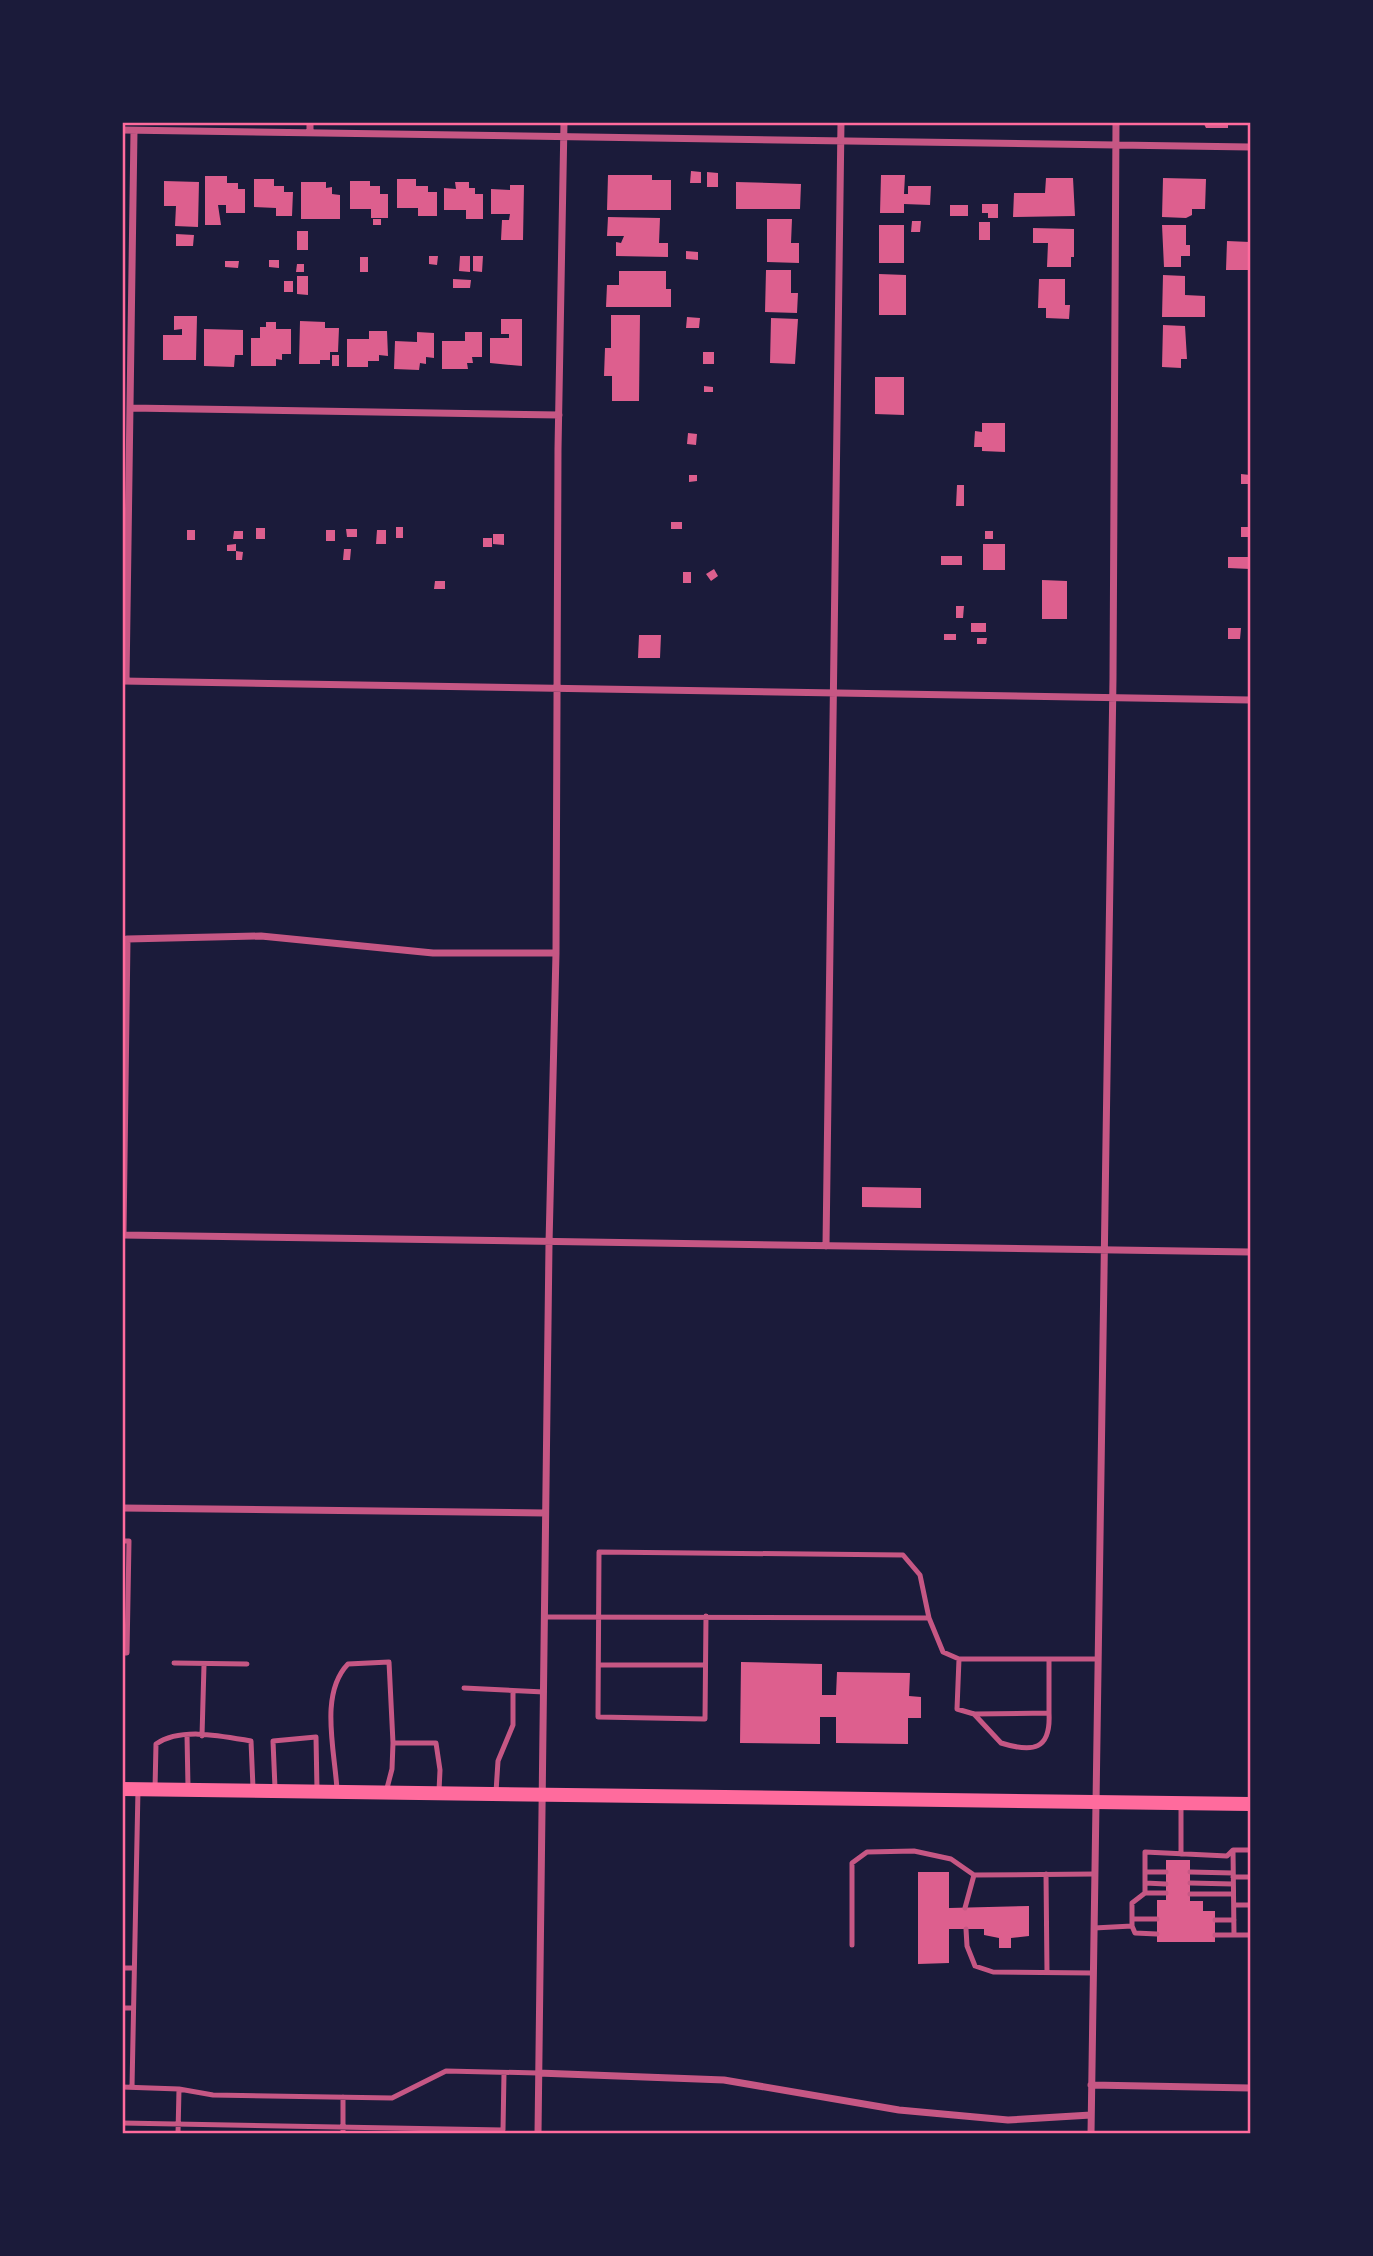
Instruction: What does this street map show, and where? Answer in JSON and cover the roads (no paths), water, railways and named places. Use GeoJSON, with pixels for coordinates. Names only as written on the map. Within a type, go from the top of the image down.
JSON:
{"type":"FeatureCollection","features":[{"type":"Feature","properties":{"kind":"main road"},"geometry":{"type":"LineString","coordinates":[[130,1789],[1094,1804],[1251,1804]]}},
{"type":"Feature","properties":{"kind":"street"},"geometry":{"type":"LineString","coordinates":[[310,122],[310,133]]}},
{"type":"Feature","properties":{"kind":"street"},"geometry":{"type":"LineString","coordinates":[[538,2133],[548,1244],[556,953],[556,690],[564,122]]}},
{"type":"Feature","properties":{"kind":"street"},"geometry":{"type":"LineString","coordinates":[[826,1246],[836,695],[841,122]]}},
{"type":"Feature","properties":{"kind":"street"},"geometry":{"type":"LineString","coordinates":[[1091,2133],[1102,1250],[1113,699],[1116,122]]}},
{"type":"Feature","properties":{"kind":"street"},"geometry":{"type":"LineString","coordinates":[[122,131],[1251,147]]}},
{"type":"Feature","properties":{"kind":"street"},"geometry":{"type":"LineString","coordinates":[[134,131],[124,681],[1251,700]]}},
{"type":"Feature","properties":{"kind":"street"},"geometry":{"type":"LineString","coordinates":[[131,408],[559,415]]}},
{"type":"Feature","properties":{"kind":"street"},"geometry":{"type":"LineString","coordinates":[[556,953],[433,953],[261,936],[127,939],[123,1235],[548,1244],[1251,1252]]}},
{"type":"Feature","properties":{"kind":"street"},"geometry":{"type":"LineString","coordinates":[[122,1508],[545,1513]]}},
{"type":"Feature","properties":{"kind":"street"},"geometry":{"type":"LineString","coordinates":[[538,2073],[660,2075],[724,2080],[900,2110],[1008,2120],[1091,2115]]}},
{"type":"Feature","properties":{"kind":"street"},"geometry":{"type":"LineString","coordinates":[[1091,2085],[1251,2088]]}},
{"type":"Feature","properties":{"kind":"lane"},"geometry":{"type":"LineString","coordinates":[[122,1541],[129,1541],[127,1653],[122,1653]]}},
{"type":"Feature","properties":{"kind":"lane"},"geometry":{"type":"LineString","coordinates":[[706,1616],[705,1718],[598,1717],[601,1617],[599,1552],[903,1555],[920,1575],[929,1618],[943,1653],[959,1659],[1097,1659]]}},
{"type":"Feature","properties":{"kind":"lane"},"geometry":{"type":"LineString","coordinates":[[544,1617],[929,1618]]}},
{"type":"Feature","properties":{"kind":"lane"},"geometry":{"type":"LineString","coordinates":[[959,1659],[957,1709],[974,1714],[1049,1713]]}},
{"type":"Feature","properties":{"kind":"lane"},"geometry":{"type":"LineString","coordinates":[[974,1714],[1001,1743],[1037,1746],[1045,1742],[1050,1733],[1049,1659]]}},
{"type":"Feature","properties":{"kind":"lane"},"geometry":{"type":"LineString","coordinates":[[337,1793],[331,1706],[337,1675],[348,1664],[389,1662],[393,1743],[392,1769],[386,1793]]}},
{"type":"Feature","properties":{"kind":"lane"},"geometry":{"type":"LineString","coordinates":[[174,1664],[247,1664]]}},
{"type":"Feature","properties":{"kind":"lane"},"geometry":{"type":"LineString","coordinates":[[202,1736],[204,1665]]}},
{"type":"Feature","properties":{"kind":"lane"},"geometry":{"type":"LineString","coordinates":[[598,1665],[705,1665]]}},
{"type":"Feature","properties":{"kind":"lane"},"geometry":{"type":"LineString","coordinates":[[464,1688],[513,1693],[544,1692]]}},
{"type":"Feature","properties":{"kind":"lane"},"geometry":{"type":"LineString","coordinates":[[496,1795],[498,1761],[513,1725],[513,1693]]}},
{"type":"Feature","properties":{"kind":"lane"},"geometry":{"type":"LineString","coordinates":[[155,1789],[156,1744],[169,1735],[187,1735],[251,1741],[253,1791]]}},
{"type":"Feature","properties":{"kind":"lane"},"geometry":{"type":"LineString","coordinates":[[187,1735],[188,1790]]}},
{"type":"Feature","properties":{"kind":"lane"},"geometry":{"type":"LineString","coordinates":[[275,1791],[273,1741],[316,1737],[317,1792]]}},
{"type":"Feature","properties":{"kind":"lane"},"geometry":{"type":"LineString","coordinates":[[393,1743],[436,1743],[440,1770],[438,1794]]}},
{"type":"Feature","properties":{"kind":"lane"},"geometry":{"type":"LineString","coordinates":[[130,1789],[134,1968],[132,2087]]}},
{"type":"Feature","properties":{"kind":"lane"},"geometry":{"type":"LineString","coordinates":[[1181,1804],[1181,1854]]}},
{"type":"Feature","properties":{"kind":"lane"},"geometry":{"type":"LineString","coordinates":[[1233,1850],[1234,1935]]}},
{"type":"Feature","properties":{"kind":"lane"},"geometry":{"type":"LineString","coordinates":[[1144,1893],[1145,1853],[1227,1856],[1233,1850],[1251,1850]]}},
{"type":"Feature","properties":{"kind":"lane"},"geometry":{"type":"LineString","coordinates":[[852,1945],[852,1863],[867,1852],[914,1852],[951,1858],[974,1875],[1094,1874]]}},
{"type":"Feature","properties":{"kind":"lane"},"geometry":{"type":"LineString","coordinates":[[1145,1872],[1166,1872]]}},
{"type":"Feature","properties":{"kind":"lane"},"geometry":{"type":"LineString","coordinates":[[1190,1872],[1233,1878]]}},
{"type":"Feature","properties":{"kind":"lane"},"geometry":{"type":"LineString","coordinates":[[1046,1874],[1047,1973]]}},
{"type":"Feature","properties":{"kind":"lane"},"geometry":{"type":"LineString","coordinates":[[965,1908],[974,1875]]}},
{"type":"Feature","properties":{"kind":"lane"},"geometry":{"type":"LineString","coordinates":[[1190,1884],[1251,1877]]}},
{"type":"Feature","properties":{"kind":"lane"},"geometry":{"type":"LineString","coordinates":[[1145,1883],[1166,1884]]}},
{"type":"Feature","properties":{"kind":"lane"},"geometry":{"type":"LineString","coordinates":[[1157,1934],[1135,1933],[1132,1926],[1132,1903],[1144,1893],[1166,1893]]}},
{"type":"Feature","properties":{"kind":"lane"},"geometry":{"type":"LineString","coordinates":[[1190,1894],[1233,1894]]}},
{"type":"Feature","properties":{"kind":"lane"},"geometry":{"type":"LineString","coordinates":[[1234,1905],[1251,1905]]}},
{"type":"Feature","properties":{"kind":"lane"},"geometry":{"type":"LineString","coordinates":[[1133,1919],[1157,1919]]}},
{"type":"Feature","properties":{"kind":"lane"},"geometry":{"type":"LineString","coordinates":[[1215,1920],[1234,1920]]}},
{"type":"Feature","properties":{"kind":"lane"},"geometry":{"type":"LineString","coordinates":[[1094,1928],[1132,1926]]}},
{"type":"Feature","properties":{"kind":"lane"},"geometry":{"type":"LineString","coordinates":[[966,1929],[967,1946],[975,1966],[993,1972],[1093,1973]]}},
{"type":"Feature","properties":{"kind":"lane"},"geometry":{"type":"LineString","coordinates":[[1215,1935],[1251,1936]]}},
{"type":"Feature","properties":{"kind":"lane"},"geometry":{"type":"LineString","coordinates":[[122,1968],[134,1968]]}},
{"type":"Feature","properties":{"kind":"lane"},"geometry":{"type":"LineString","coordinates":[[122,2008],[134,2008]]}},
{"type":"Feature","properties":{"kind":"lane"},"geometry":{"type":"LineString","coordinates":[[122,2047],[133,2047]]}},
{"type":"Feature","properties":{"kind":"lane"},"geometry":{"type":"LineString","coordinates":[[122,2087],[179,2089],[213,2095],[392,2098],[446,2071],[538,2073]]}},
{"type":"Feature","properties":{"kind":"lane"},"geometry":{"type":"LineString","coordinates":[[122,2123],[503,2132],[504,2073]]}},
{"type":"Feature","properties":{"kind":"lane"},"geometry":{"type":"LineString","coordinates":[[178,2133],[179,2089]]}},
{"type":"Feature","properties":{"kind":"lane"},"geometry":{"type":"LineString","coordinates":[[343,2097],[343,2130]]}}]}
